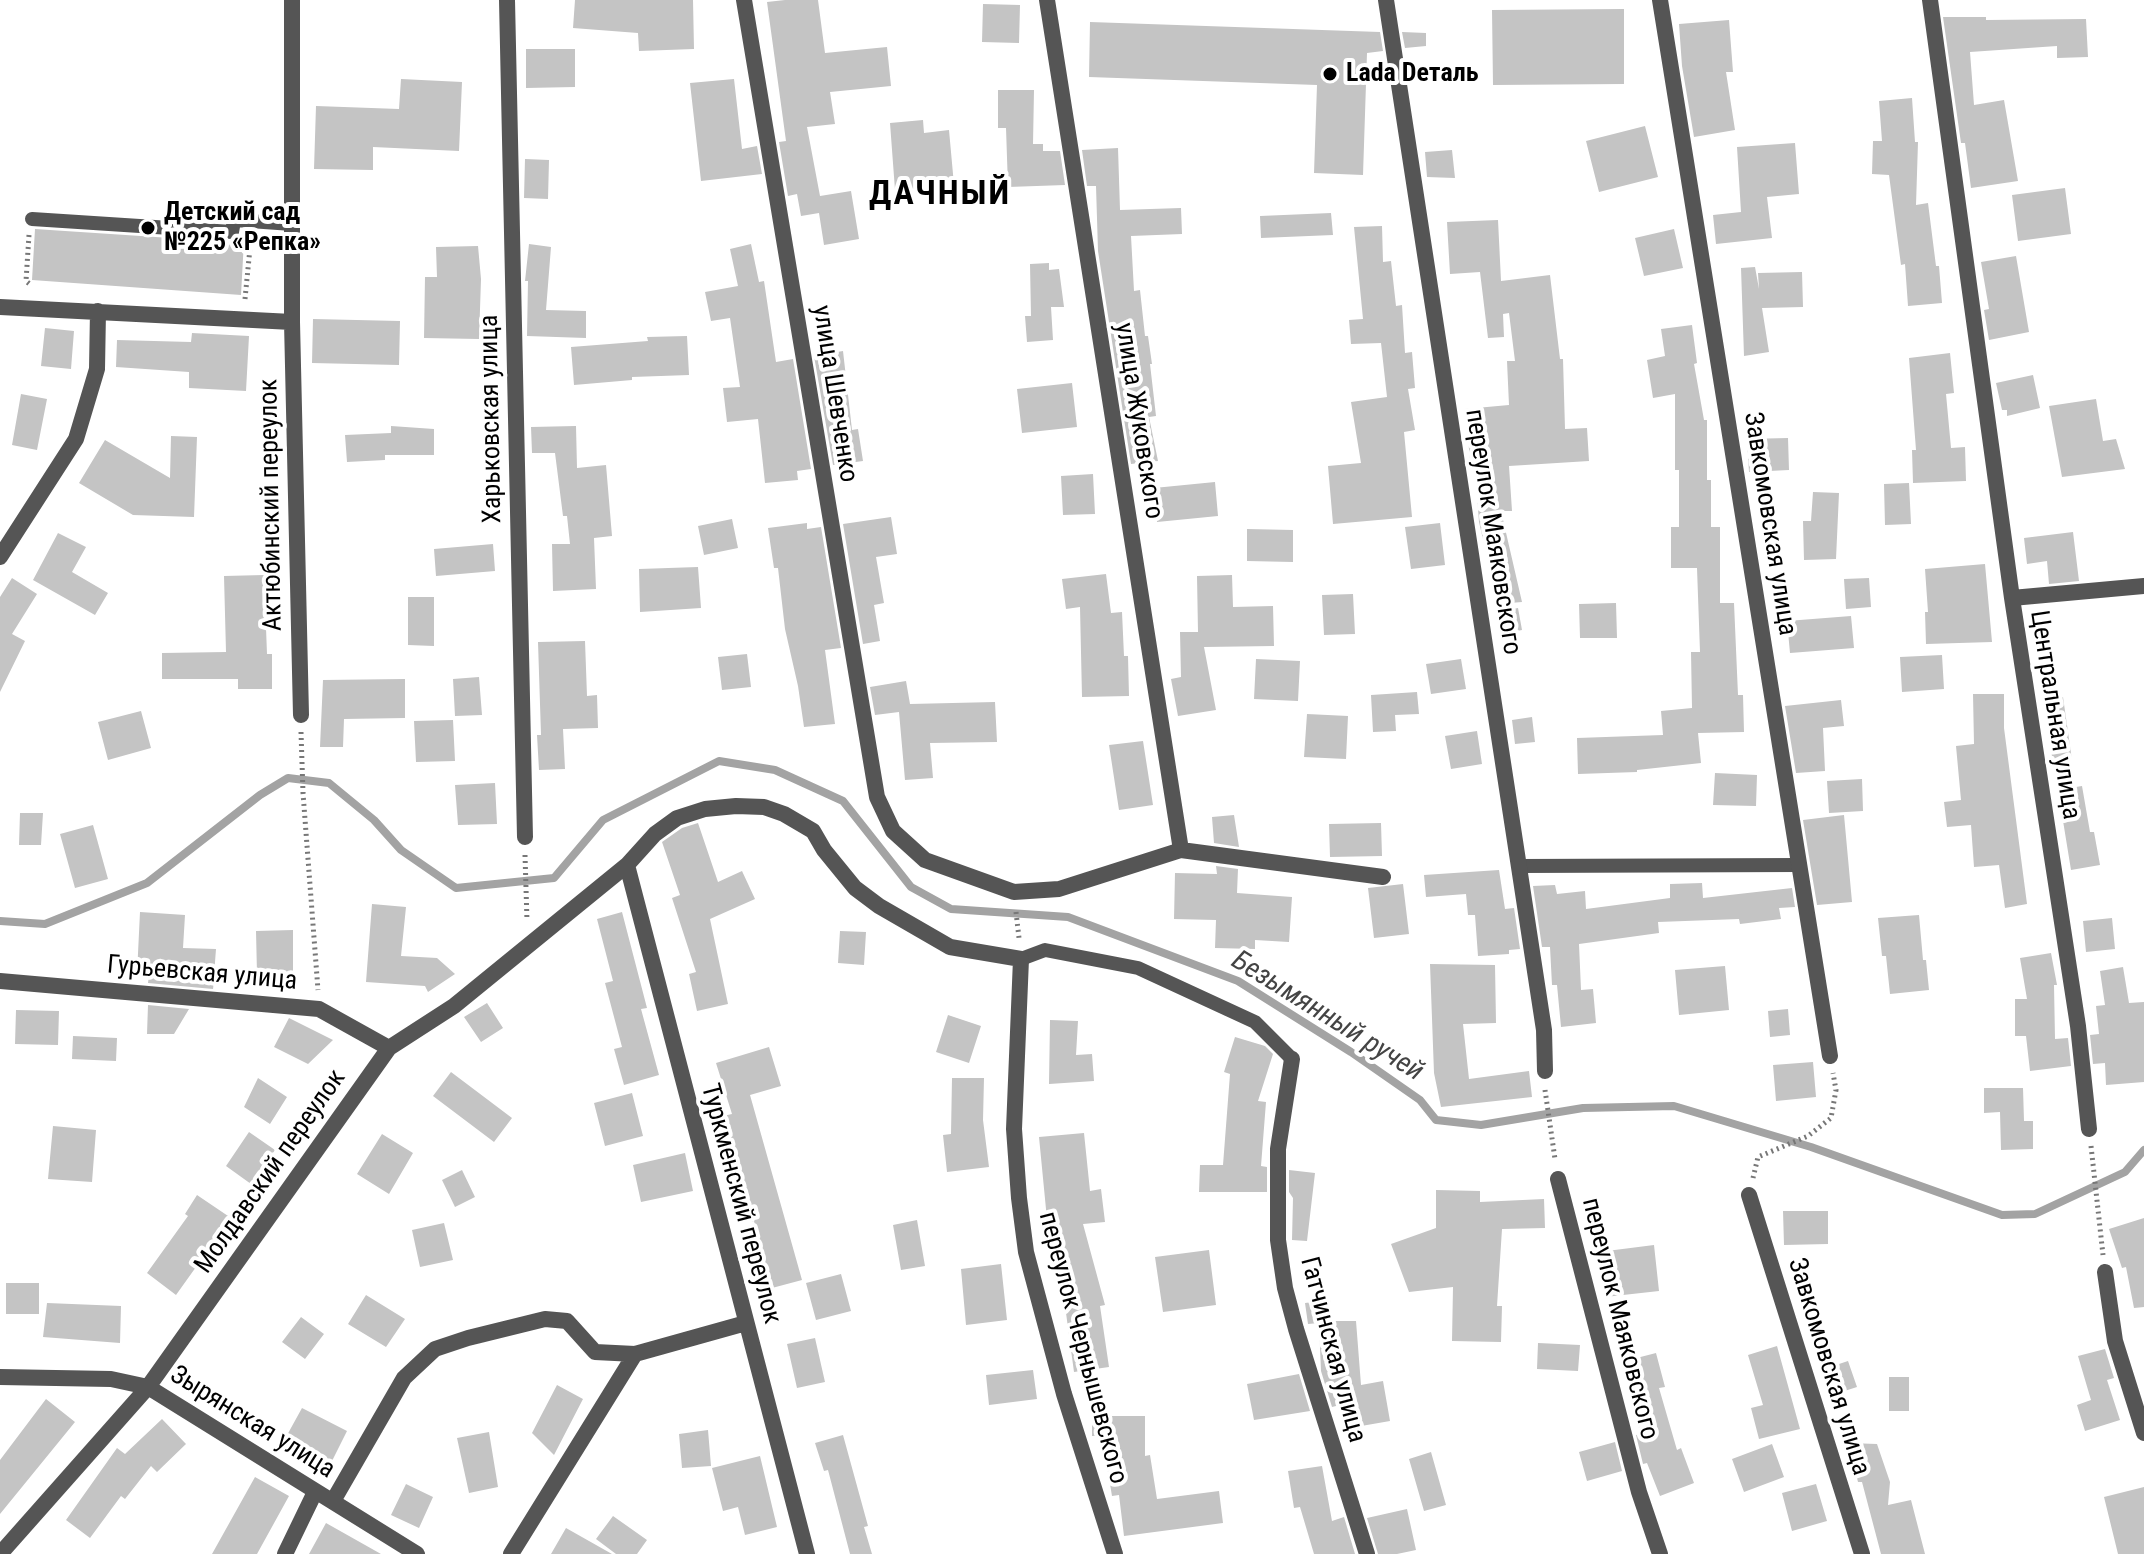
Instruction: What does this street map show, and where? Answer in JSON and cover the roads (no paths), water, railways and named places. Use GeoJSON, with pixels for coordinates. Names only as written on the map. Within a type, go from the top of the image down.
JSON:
{"type":"FeatureCollection","features":[{"type":"Feature","properties":{"kind":"street","name":"Актюбинский переулок"},"geometry":{"type":"LineString","coordinates":[[292,0],[292,322],[301,715]]}},
{"type":"Feature","properties":{"kind":"street","name":"Харьковская улица"},"geometry":{"type":"LineString","coordinates":[[507,0],[525,844]]}},
{"type":"Feature","properties":{"kind":"street","name":"улица Шевченко"},"geometry":{"type":"LineString","coordinates":[[744,0],[877,797],[893,831],[925,860],[1014,892],[1059,889],[1181,850]]}},
{"type":"Feature","properties":{"kind":"street","name":"улица Жуковского"},"geometry":{"type":"LineString","coordinates":[[1047,0],[1181,850]]}},
{"type":"Feature","properties":{"kind":"street","name":"переулок Маяковского"},"geometry":{"type":"LineString","coordinates":[[1386,0],[1544,1030],[1545,1071]]}},
{"type":"Feature","properties":{"kind":"street","name":"Завкомовская улица"},"geometry":{"type":"LineString","coordinates":[[1660,0],[1830,1056]]}},
{"type":"Feature","properties":{"kind":"street","name":"Центральная улица"},"geometry":{"type":"LineString","coordinates":[[1930,0],[2012,598],[2078,1026],[2089,1129]]}},
{"type":"Feature","properties":{"kind":"street"},"geometry":{"type":"LineString","coordinates":[[0,307],[292,322]]}},
{"type":"Feature","properties":{"kind":"street"},"geometry":{"type":"LineString","coordinates":[[0,557],[76,439],[97,369],[98,311]]}},
{"type":"Feature","properties":{"kind":"street"},"geometry":{"type":"LineString","coordinates":[[2012,598],[2144,586]]}},
{"type":"Feature","properties":{"kind":"street","name":"Молдавский переулок"},"geometry":{"type":"LineString","coordinates":[[0,1554],[148,1387],[389,1048],[454,1006],[627,865],[655,834],[677,818],[705,809],[736,806],[764,807],[784,814],[813,831],[824,850],[855,888],[879,906],[950,947],[1021,959]]}},
{"type":"Feature","properties":{"kind":"street"},"geometry":{"type":"LineString","coordinates":[[1181,850],[1383,877]]}},
{"type":"Feature","properties":{"kind":"street","name":"Туркменский переулок"},"geometry":{"type":"LineString","coordinates":[[627,865],[807,1554]]}},
{"type":"Feature","properties":{"kind":"street","name":"переулок Чернышевского"},"geometry":{"type":"LineString","coordinates":[[1021,959],[1014,1129],[1026,1252],[1064,1394],[1115,1554]]}},
{"type":"Feature","properties":{"kind":"street","name":"Гурьевская улица"},"geometry":{"type":"LineString","coordinates":[[0,981],[319,1009],[389,1048]]}},
{"type":"Feature","properties":{"kind":"street","name":"Гатчинская улица"},"geometry":{"type":"LineString","coordinates":[[1292,1059],[1278,1149],[1280,1252],[1285,1288],[1367,1554]]}},
{"type":"Feature","properties":{"kind":"street","name":"переулок Маяковского"},"geometry":{"type":"LineString","coordinates":[[1558,1179],[1639,1492],[1660,1554]]}},
{"type":"Feature","properties":{"kind":"street","name":"Завкомовская улица"},"geometry":{"type":"LineString","coordinates":[[1749,1195],[1862,1554]]}},
{"type":"Feature","properties":{"kind":"street"},"geometry":{"type":"LineString","coordinates":[[2105,1272],[2115,1341],[2144,1433]]}},
{"type":"Feature","properties":{"kind":"street"},"geometry":{"type":"LineString","coordinates":[[333,1501],[404,1378],[435,1349],[545,1319],[567,1321],[595,1352],[635,1354],[746,1323]]}},
{"type":"Feature","properties":{"kind":"street"},"geometry":{"type":"LineString","coordinates":[[511,1554],[635,1354]]}},
{"type":"Feature","properties":{"kind":"street","name":"Зырянская улица"},"geometry":{"type":"LineString","coordinates":[[0,1377],[111,1379],[148,1387],[417,1554]]}},
{"type":"Feature","properties":{"kind":"street"},"geometry":{"type":"LineString","coordinates":[[285,1554],[315,1492]]}},
{"type":"Feature","properties":{"kind":"lane"},"geometry":{"type":"LineString","coordinates":[[32,219],[232,232],[236,220],[292,224]]}},
{"type":"Feature","properties":{"kind":"lane"},"geometry":{"type":"LineString","coordinates":[[1519,866],[1799,865]]}},
{"type":"Feature","properties":{"kind":"lane"},"geometry":{"type":"LineString","coordinates":[[1021,959],[1045,950],[1138,968],[1255,1022],[1292,1059]]}},
{"type":"Feature","properties":{"kind":"waterway","name":"Безымянный ручей"},"geometry":{"type":"LineString","coordinates":[[0,921],[45,924],[147,883],[260,795],[288,778],[329,783],[374,820],[401,850],[456,888],[554,878],[603,820],[719,761],[775,770],[843,801],[911,887],[951,909],[1068,917],[1238,981],[1351,1052],[1420,1100],[1436,1120],[1481,1125],[1583,1108],[1674,1106],[1811,1147],[2002,1215],[2035,1214],[2125,1172],[2144,1150]]}},
{"type":"Feature","properties":{"kind":"place","name":"Lada Dеталь"},"geometry":{"type":"Point","coordinates":[1330,74]}},
{"type":"Feature","properties":{"kind":"place","name":"Детский сад №225 «Репка»"},"geometry":{"type":"Point","coordinates":[148,228]}},
{"type":"Feature","properties":{"kind":"district","name":"ДАЧНЫЙ"},"geometry":{"type":"Point","coordinates":[940,195]}}]}
